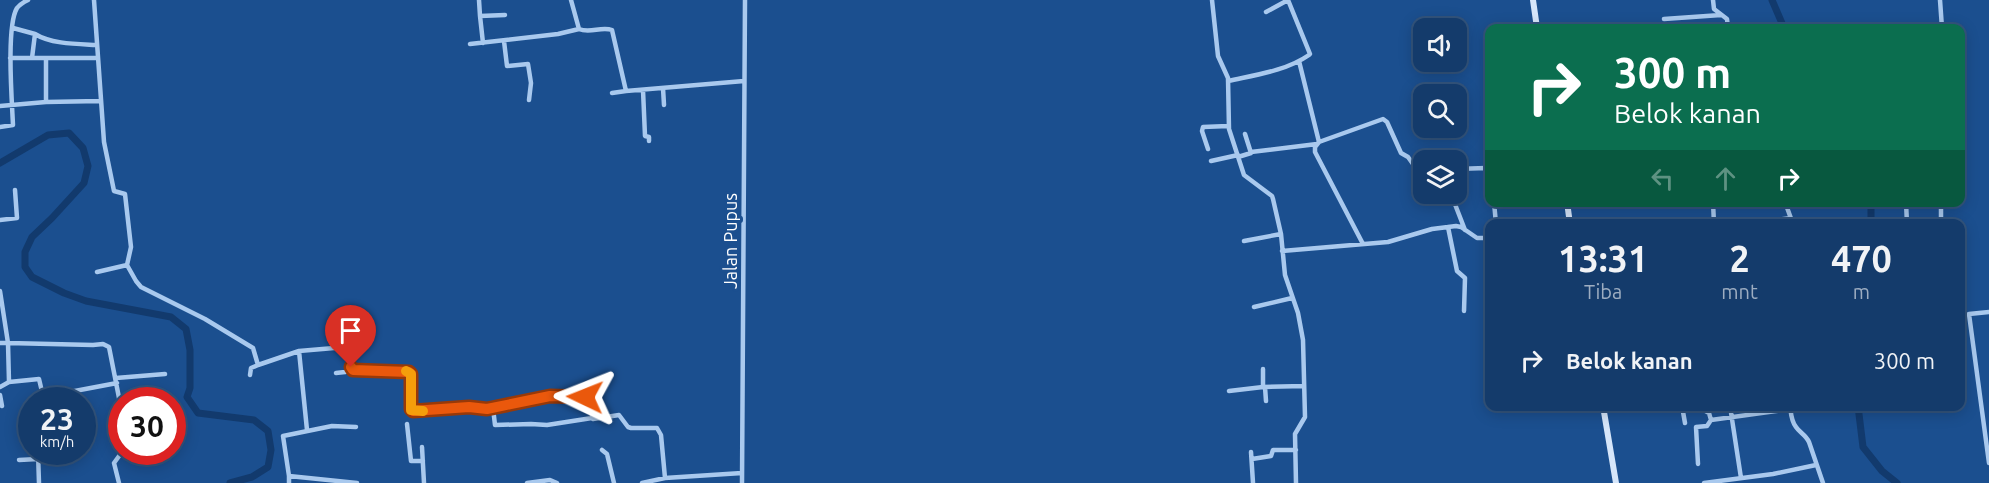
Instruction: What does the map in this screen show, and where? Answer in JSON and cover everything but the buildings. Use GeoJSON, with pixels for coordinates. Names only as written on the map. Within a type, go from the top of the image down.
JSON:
{"type":"FeatureCollection","features":[{"type":"Feature","properties":{"kind":"main road"},"geometry":{"type":"LineString","coordinates":[[1533,0],[1537,24]]}},
{"type":"Feature","properties":{"kind":"main road"},"geometry":{"type":"LineString","coordinates":[[1604,411],[1616,483]]}},
{"type":"Feature","properties":{"kind":"street"},"geometry":{"type":"LineString","coordinates":[[0,127],[14,125],[10,58],[13,25],[17,8],[28,0]]}},
{"type":"Feature","properties":{"kind":"street"},"geometry":{"type":"LineString","coordinates":[[94,0],[104,142],[114,188],[125,194],[131,247],[127,265],[141,287],[205,319],[253,348],[258,365]]}},
{"type":"Feature","properties":{"kind":"street"},"geometry":{"type":"LineString","coordinates":[[478,0],[483,43]]}},
{"type":"Feature","properties":{"kind":"street"},"geometry":{"type":"LineString","coordinates":[[571,0],[579,29]]}},
{"type":"Feature","properties":{"kind":"street","name":"Jalan Pupus"},"geometry":{"type":"LineString","coordinates":[[742,483],[745,0]]}},
{"type":"Feature","properties":{"kind":"street"},"geometry":{"type":"LineString","coordinates":[[1212,0],[1218,56],[1228,81],[1228,126],[1244,175],[1272,196],[1281,234],[1286,275],[1302,327],[1305,420],[1296,432],[1296,483]]}},
{"type":"Feature","properties":{"kind":"street"},"geometry":{"type":"LineString","coordinates":[[1228,81],[1299,62],[1310,54],[1288,0],[1266,12]]}},
{"type":"Feature","properties":{"kind":"street"},"geometry":{"type":"LineString","coordinates":[[1713,0],[1714,9],[1728,21],[1728,24]]}},
{"type":"Feature","properties":{"kind":"street"},"geometry":{"type":"LineString","coordinates":[[1940,0],[1942,24]]}},
{"type":"Feature","properties":{"kind":"street"},"geometry":{"type":"LineString","coordinates":[[480,16],[505,15]]}},
{"type":"Feature","properties":{"kind":"street"},"geometry":{"type":"LineString","coordinates":[[1664,19],[1721,15]]}},
{"type":"Feature","properties":{"kind":"street"},"geometry":{"type":"LineString","coordinates":[[13,25],[41,38],[96,45]]}},
{"type":"Feature","properties":{"kind":"street"},"geometry":{"type":"LineString","coordinates":[[470,44],[558,34],[579,29],[585,32],[607,28],[612,30],[626,91]]}},
{"type":"Feature","properties":{"kind":"street"},"geometry":{"type":"LineString","coordinates":[[32,58],[35,34]]}},
{"type":"Feature","properties":{"kind":"street"},"geometry":{"type":"LineString","coordinates":[[504,41],[507,66],[528,64],[531,83],[529,100]]}},
{"type":"Feature","properties":{"kind":"street"},"geometry":{"type":"LineString","coordinates":[[10,58],[98,58]]}},
{"type":"Feature","properties":{"kind":"street"},"geometry":{"type":"LineString","coordinates":[[46,58],[46,102]]}},
{"type":"Feature","properties":{"kind":"street"},"geometry":{"type":"LineString","coordinates":[[1299,62],[1318,143],[1315,153],[1363,244]]}},
{"type":"Feature","properties":{"kind":"street"},"geometry":{"type":"LineString","coordinates":[[612,93],[744,81]]}},
{"type":"Feature","properties":{"kind":"street"},"geometry":{"type":"LineString","coordinates":[[663,88],[664,105]]}},
{"type":"Feature","properties":{"kind":"street"},"geometry":{"type":"LineString","coordinates":[[643,90],[645,136],[649,137],[649,141]]}},
{"type":"Feature","properties":{"kind":"street"},"geometry":{"type":"LineString","coordinates":[[0,106],[100,101]]}},
{"type":"Feature","properties":{"kind":"street"},"geometry":{"type":"LineString","coordinates":[[1211,161],[1251,152],[1318,143],[1383,118],[1401,153],[1413,164]]}},
{"type":"Feature","properties":{"kind":"street"},"geometry":{"type":"LineString","coordinates":[[1208,149],[1202,131],[1203,127],[1228,126]]}},
{"type":"Feature","properties":{"kind":"street"},"geometry":{"type":"LineString","coordinates":[[1245,134],[1251,152]]}},
{"type":"Feature","properties":{"kind":"street"},"geometry":{"type":"LineString","coordinates":[[1467,169],[1485,168]]}},
{"type":"Feature","properties":{"kind":"street"},"geometry":{"type":"LineString","coordinates":[[0,220],[17,218],[15,190]]}},
{"type":"Feature","properties":{"kind":"street"},"geometry":{"type":"LineString","coordinates":[[1455,204],[1466,230]]}},
{"type":"Feature","properties":{"kind":"street"},"geometry":{"type":"LineString","coordinates":[[1282,251],[1388,242],[1432,229],[1456,226],[1477,238],[1485,238]]}},
{"type":"Feature","properties":{"kind":"street"},"geometry":{"type":"LineString","coordinates":[[1448,227],[1457,271],[1465,278],[1464,311]]}},
{"type":"Feature","properties":{"kind":"street"},"geometry":{"type":"LineString","coordinates":[[1244,241],[1281,234]]}},
{"type":"Feature","properties":{"kind":"street"},"geometry":{"type":"LineString","coordinates":[[97,272],[127,265]]}},
{"type":"Feature","properties":{"kind":"street"},"geometry":{"type":"LineString","coordinates":[[0,291],[8,343],[9,382]]}},
{"type":"Feature","properties":{"kind":"street"},"geometry":{"type":"LineString","coordinates":[[1254,307],[1292,298]]}},
{"type":"Feature","properties":{"kind":"street"},"geometry":{"type":"LineString","coordinates":[[1965,314],[1989,312]]}},
{"type":"Feature","properties":{"kind":"street"},"geometry":{"type":"LineString","coordinates":[[1969,314],[1989,463]]}},
{"type":"Feature","properties":{"kind":"street"},"geometry":{"type":"LineString","coordinates":[[0,343],[107,345],[111,350],[117,387]]}},
{"type":"Feature","properties":{"kind":"street"},"geometry":{"type":"LineString","coordinates":[[250,375],[251,368],[299,351],[346,346],[352,368]]}},
{"type":"Feature","properties":{"kind":"street"},"geometry":{"type":"LineString","coordinates":[[299,351],[308,430]]}},
{"type":"Feature","properties":{"kind":"street"},"geometry":{"type":"LineString","coordinates":[[336,373],[352,368],[409,372],[413,411],[493,408],[550,396],[587,397],[592,418]]}},
{"type":"Feature","properties":{"kind":"street"},"geometry":{"type":"LineString","coordinates":[[1263,369],[1266,401]]}},
{"type":"Feature","properties":{"kind":"street"},"geometry":{"type":"LineString","coordinates":[[89,387],[116,380],[165,374]]}},
{"type":"Feature","properties":{"kind":"street"},"geometry":{"type":"LineString","coordinates":[[0,387],[9,382],[39,379],[41,387]]}},
{"type":"Feature","properties":{"kind":"street"},"geometry":{"type":"LineString","coordinates":[[1229,391],[1304,386]]}},
{"type":"Feature","properties":{"kind":"street"},"geometry":{"type":"LineString","coordinates":[[0,395],[2,406]]}},
{"type":"Feature","properties":{"kind":"street"},"geometry":{"type":"LineString","coordinates":[[493,408],[495,426],[554,425],[619,415],[631,428],[656,427],[661,435],[665,478]]}},
{"type":"Feature","properties":{"kind":"street"},"geometry":{"type":"LineString","coordinates":[[1683,411],[1685,423]]}},
{"type":"Feature","properties":{"kind":"street"},"geometry":{"type":"LineString","coordinates":[[1706,411],[1714,420]]}},
{"type":"Feature","properties":{"kind":"street"},"geometry":{"type":"LineString","coordinates":[[1731,411],[1741,478]]}},
{"type":"Feature","properties":{"kind":"street"},"geometry":{"type":"LineString","coordinates":[[1698,464],[1695,428],[1707,426],[1714,420],[1776,411]]}},
{"type":"Feature","properties":{"kind":"street"},"geometry":{"type":"LineString","coordinates":[[1790,411],[1796,428],[1806,437],[1823,483]]}},
{"type":"Feature","properties":{"kind":"street"},"geometry":{"type":"LineString","coordinates":[[407,424],[411,461],[423,461]]}},
{"type":"Feature","properties":{"kind":"street"},"geometry":{"type":"LineString","coordinates":[[289,483],[283,437],[332,426],[356,427]]}},
{"type":"Feature","properties":{"kind":"street"},"geometry":{"type":"LineString","coordinates":[[422,447],[423,483]]}},
{"type":"Feature","properties":{"kind":"street"},"geometry":{"type":"LineString","coordinates":[[602,450],[607,454],[614,483]]}},
{"type":"Feature","properties":{"kind":"street"},"geometry":{"type":"LineString","coordinates":[[1252,459],[1271,456],[1273,450],[1296,450]]}},
{"type":"Feature","properties":{"kind":"street"},"geometry":{"type":"LineString","coordinates":[[1251,452],[1253,483]]}},
{"type":"Feature","properties":{"kind":"street"},"geometry":{"type":"LineString","coordinates":[[38,465],[39,483]]}},
{"type":"Feature","properties":{"kind":"street"},"geometry":{"type":"LineString","coordinates":[[114,465],[119,483]]}},
{"type":"Feature","properties":{"kind":"street"},"geometry":{"type":"LineString","coordinates":[[1704,483],[1816,465]]}},
{"type":"Feature","properties":{"kind":"street"},"geometry":{"type":"LineString","coordinates":[[642,483],[665,478],[742,473]]}},
{"type":"Feature","properties":{"kind":"street"},"geometry":{"type":"LineString","coordinates":[[289,476],[354,483]]}},
{"type":"Feature","properties":{"kind":"street"},"geometry":{"type":"LineString","coordinates":[[1754,476],[1754,483]]}},
{"type":"Feature","properties":{"kind":"street"},"geometry":{"type":"LineString","coordinates":[[527,483],[550,480],[557,483]]}},
{"type":"Feature","properties":{"kind":"waterway"},"geometry":{"type":"LineString","coordinates":[[1772,0],[1782,24]]}},
{"type":"Feature","properties":{"kind":"waterway"},"geometry":{"type":"LineString","coordinates":[[0,163],[48,135],[69,133],[83,148],[88,166],[84,183],[32,237],[25,252],[25,267],[32,277],[64,293],[86,301],[171,317],[186,329],[190,350],[190,388],[187,397],[198,413],[254,420],[268,431],[271,450],[268,467],[252,477],[230,483]]}},
{"type":"Feature","properties":{"kind":"waterway"},"geometry":{"type":"LineString","coordinates":[[1871,207],[1871,219]]}},
{"type":"Feature","properties":{"kind":"waterway"},"geometry":{"type":"LineString","coordinates":[[1859,411],[1863,447],[1882,471],[1897,483]]}},
{"type":"Feature","properties":{"kind":"slow traffic"},"geometry":{"type":"LineString","coordinates":[[406,371],[411,374],[411,410],[423,411]]}},
{"type":"Feature","properties":{"kind":"route"},"geometry":{"type":"LineString","coordinates":[[351,367],[353,370],[409,372],[411,374],[411,410],[416,412],[469,407],[498,408],[550,396],[585,397]]}}]}
